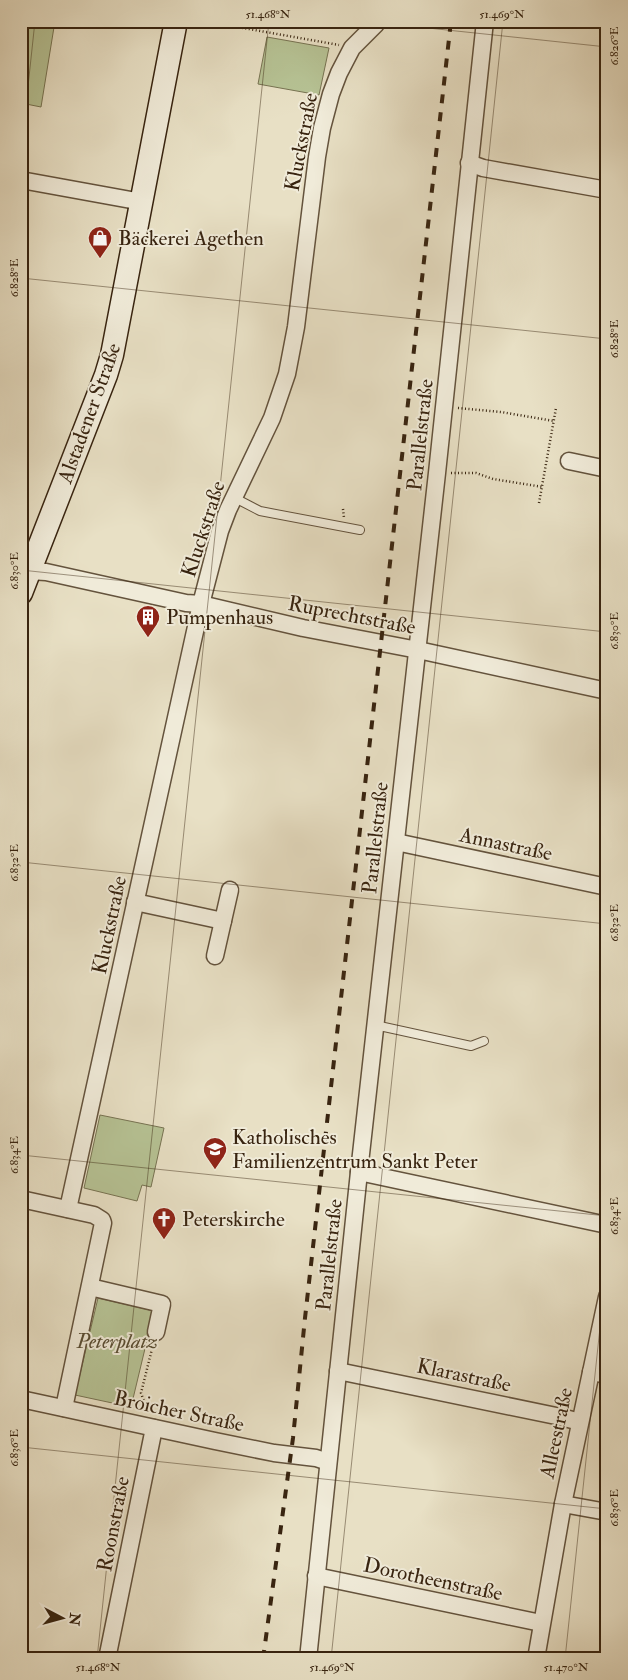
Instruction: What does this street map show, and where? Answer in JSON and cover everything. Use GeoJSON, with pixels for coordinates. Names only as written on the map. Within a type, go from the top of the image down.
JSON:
{"type":"FeatureCollection","features":[{"type":"Feature","properties":{"kind":"street","name":"Alstadener Straße"},"geometry":{"type":"LineString","coordinates":[[21,593],[110,362],[176,21]]}},
{"type":"Feature","properties":{"kind":"street","name":"Parallelstraße"},"geometry":{"type":"LineString","coordinates":[[308,1659],[359,1172],[418,650],[485,21]]}},
{"type":"Feature","properties":{"kind":"street","name":"Kluckstraße"},"geometry":{"type":"LineString","coordinates":[[68,1210],[201,604],[220,531],[233,497],[272,418],[286,374],[296,327],[322,128],[339,73],[352,48],[376,24]]}},
{"type":"Feature","properties":{"kind":"street"},"geometry":{"type":"LineString","coordinates":[[469,163],[483,168],[607,190]]}},
{"type":"Feature","properties":{"kind":"street"},"geometry":{"type":"LineString","coordinates":[[21,180],[142,202]]}},
{"type":"Feature","properties":{"kind":"street"},"geometry":{"type":"LineString","coordinates":[[569,462],[607,469]]}},
{"type":"Feature","properties":{"kind":"street","name":"Ruprechtstraße"},"geometry":{"type":"LineString","coordinates":[[30,570],[186,603],[201,604],[303,628],[418,650],[607,691]]}},
{"type":"Feature","properties":{"kind":"street","name":"Annastraße"},"geometry":{"type":"LineString","coordinates":[[396,842],[607,887]]}},
{"type":"Feature","properties":{"kind":"street"},"geometry":{"type":"LineString","coordinates":[[216,956],[230,890]]}},
{"type":"Feature","properties":{"kind":"street"},"geometry":{"type":"LineString","coordinates":[[136,902],[223,921]]}},
{"type":"Feature","properties":{"kind":"street"},"geometry":{"type":"LineString","coordinates":[[359,1172],[607,1225]]}},
{"type":"Feature","properties":{"kind":"street"},"geometry":{"type":"LineString","coordinates":[[21,1199],[99,1217],[102,1220],[102,1234],[64,1408]]}},
{"type":"Feature","properties":{"kind":"street"},"geometry":{"type":"LineString","coordinates":[[90,1287],[162,1304],[156,1332]]}},
{"type":"Feature","properties":{"kind":"street","name":"Alleestraße"},"geometry":{"type":"LineString","coordinates":[[536,1659],[563,1504],[580,1422],[599,1374],[607,1297]]}},
{"type":"Feature","properties":{"kind":"street","name":"Klarastraße"},"geometry":{"type":"LineString","coordinates":[[338,1371],[580,1422]]}},
{"type":"Feature","properties":{"kind":"street","name":"Broicher Straße"},"geometry":{"type":"LineString","coordinates":[[21,1399],[274,1453],[316,1458],[328,1462]]}},
{"type":"Feature","properties":{"kind":"street","name":"Roonstraße"},"geometry":{"type":"LineString","coordinates":[[107,1659],[154,1428]]}},
{"type":"Feature","properties":{"kind":"street","name":"Alleestraße"},"geometry":{"type":"LineString","coordinates":[[563,1504],[607,1512]]}},
{"type":"Feature","properties":{"kind":"street","name":"Dorotheenstraße"},"geometry":{"type":"LineString","coordinates":[[316,1576],[541,1624]]}},
{"type":"Feature","properties":{"kind":"lane"},"geometry":{"type":"LineString","coordinates":[[233,497],[260,511],[360,530]]}},
{"type":"Feature","properties":{"kind":"lane"},"geometry":{"type":"LineString","coordinates":[[375,1025],[471,1046],[484,1041]]}},
{"type":"Feature","properties":{"kind":"path"},"geometry":{"type":"LineString","coordinates":[[204,21],[352,48]]}},
{"type":"Feature","properties":{"kind":"path"},"geometry":{"type":"LineString","coordinates":[[444,407],[501,412],[554,421]]}},
{"type":"Feature","properties":{"kind":"path"},"geometry":{"type":"LineString","coordinates":[[540,503],[556,408]]}},
{"type":"Feature","properties":{"kind":"path"},"geometry":{"type":"LineString","coordinates":[[437,473],[476,473],[493,479],[543,487]]}},
{"type":"Feature","properties":{"kind":"path"},"geometry":{"type":"LineString","coordinates":[[154,1428],[142,1393],[156,1332]]}},
{"type":"Feature","properties":{"kind":"green space"},"geometry":{"type":"Polygon","coordinates":[[[21,21],[55,21],[41,107],[21,103],[21,21]]]}},
{"type":"Feature","properties":{"kind":"green space"},"geometry":{"type":"Polygon","coordinates":[[[267,37],[329,48],[319,95],[258,84],[267,37]]]}},
{"type":"Feature","properties":{"kind":"green space"},"geometry":{"type":"Polygon","coordinates":[[[100,1115],[164,1128],[151,1187],[142,1185],[137,1201],[84,1188],[100,1115]]]}},
{"type":"Feature","properties":{"kind":"green space","name":"Peterplatz"},"geometry":{"type":"Polygon","coordinates":[[[98,1298],[154,1311],[131,1407],[75,1395],[98,1298]]]}},
{"type":"Feature","properties":{"kind":"railway"},"geometry":{"type":"LineString","coordinates":[[263,1659],[293,1438],[451,21]]}},
{"type":"Feature","properties":{"kind":"place","name":"Bäckerei Agethen"},"geometry":{"type":"Point","coordinates":[100,259]}},
{"type":"Feature","properties":{"kind":"place","name":"Pumpenhaus"},"geometry":{"type":"Point","coordinates":[148,638]}},
{"type":"Feature","properties":{"kind":"place","name":"Katholisches Familienzentrum Sankt Peter"},"geometry":{"type":"Point","coordinates":[215,1170]}},
{"type":"Feature","properties":{"kind":"place","name":"Peterskirche"},"geometry":{"type":"Point","coordinates":[164,1240]}}]}
